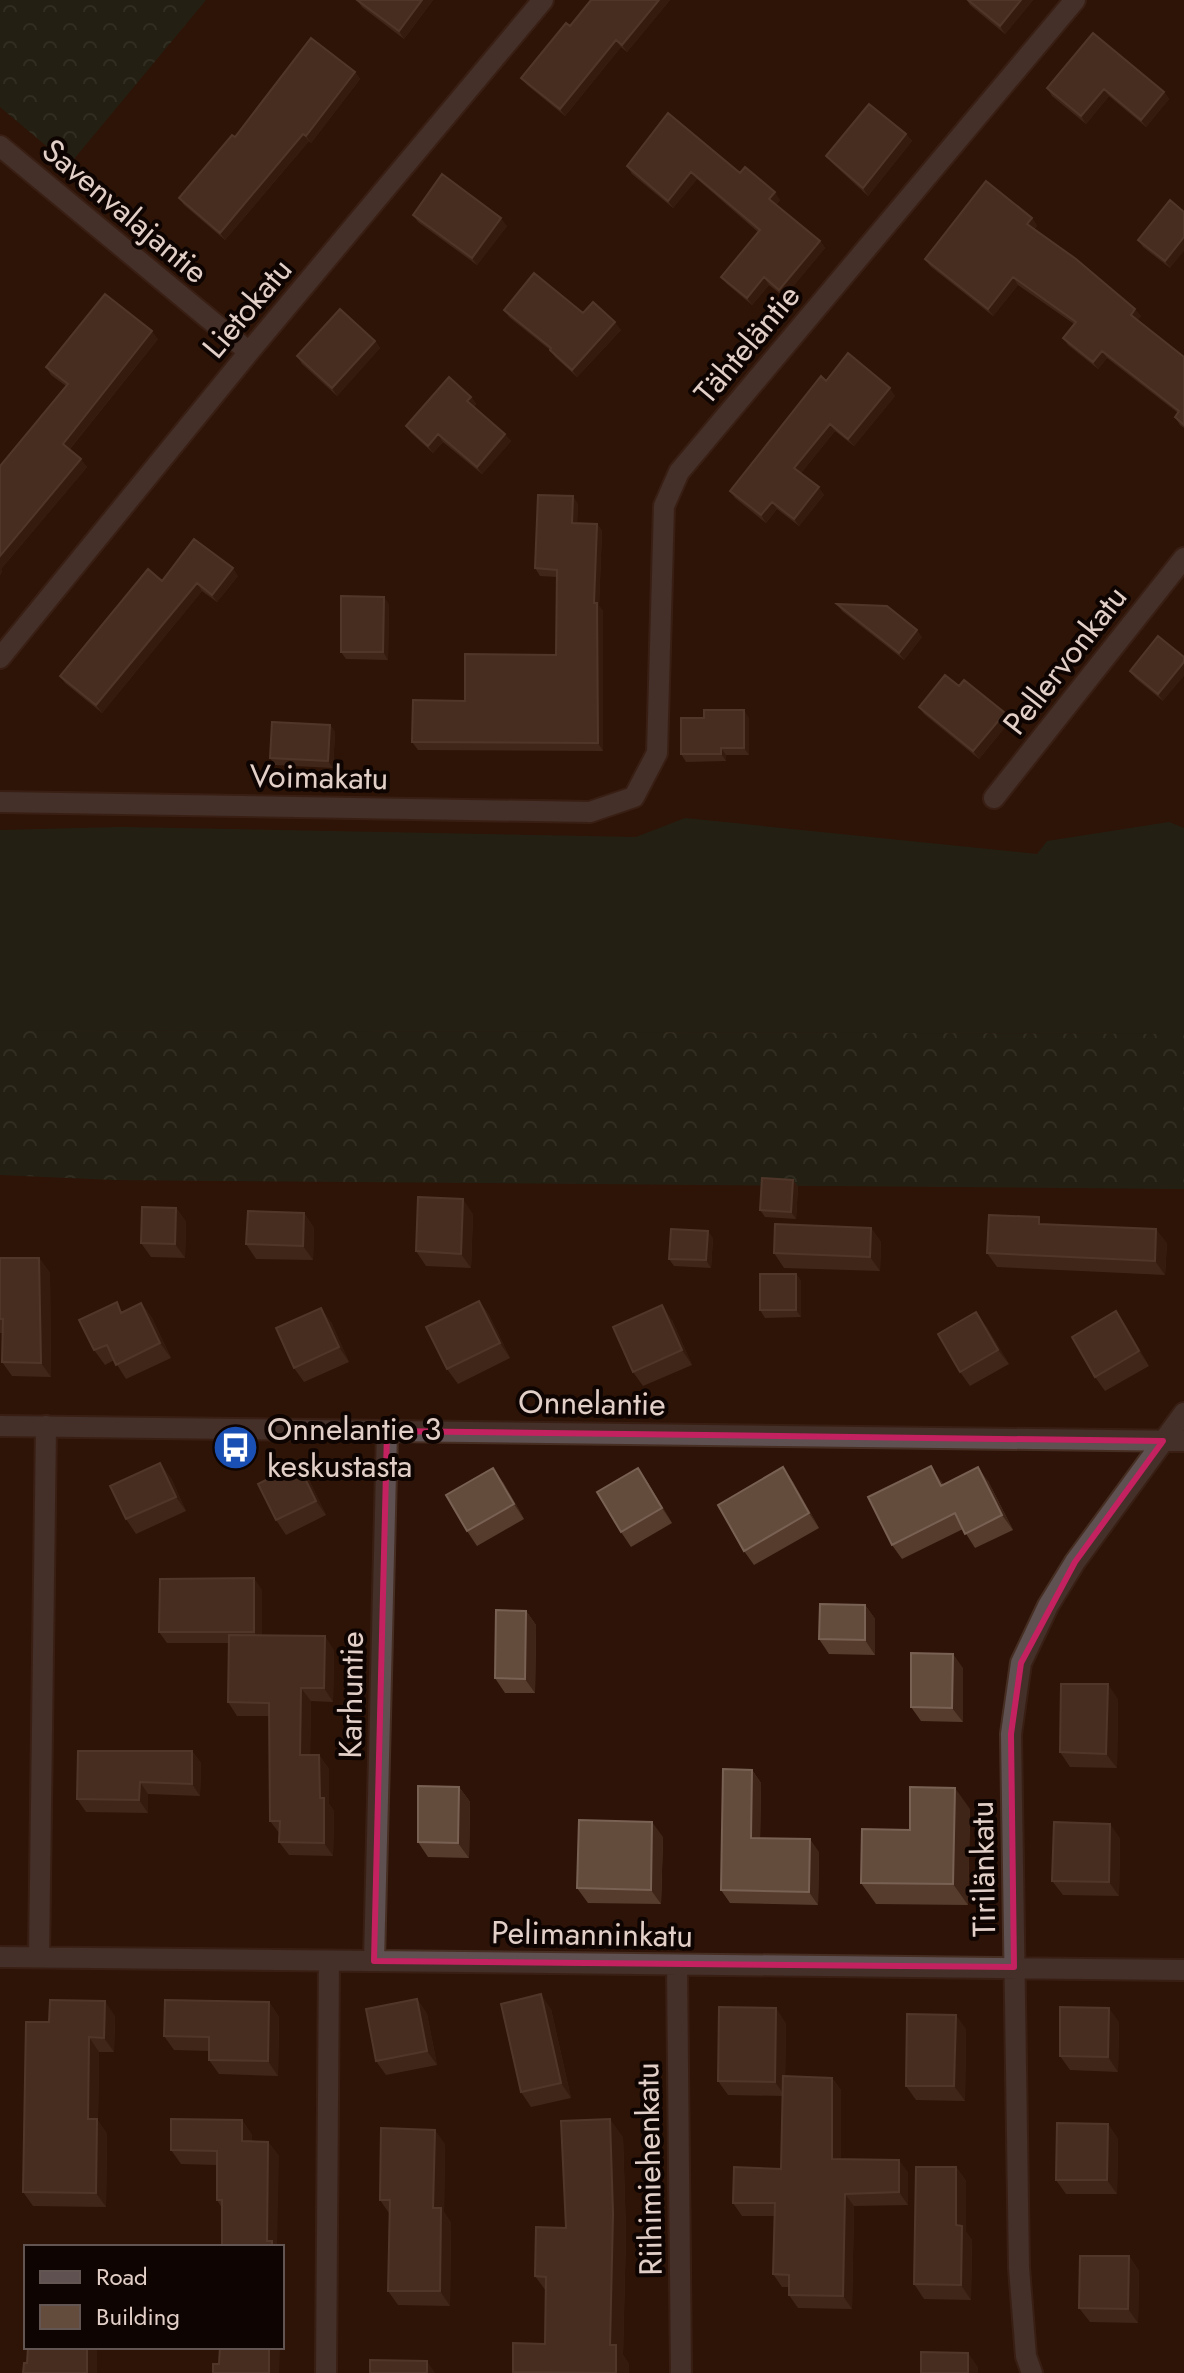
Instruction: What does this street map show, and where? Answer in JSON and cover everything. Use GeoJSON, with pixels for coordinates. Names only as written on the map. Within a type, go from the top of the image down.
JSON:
{"type":"FeatureCollection","features":[{"type":"Feature","properties":{"kind":"street","name":"Lietokatu"},"geometry":{"type":"LineString","coordinates":[[0,658],[249,352],[543,0]]}},
{"type":"Feature","properties":{"kind":"street","name":"Tähteläntie"},"geometry":{"type":"LineString","coordinates":[[634,797],[657,753],[664,506],[679,472],[1075,0]]}},
{"type":"Feature","properties":{"kind":"street","name":"Savenvalajantie"},"geometry":{"type":"LineString","coordinates":[[0,146],[249,352]]}},
{"type":"Feature","properties":{"kind":"street","name":"Pellervonkatu"},"geometry":{"type":"LineString","coordinates":[[994,798],[1184,558]]}},
{"type":"Feature","properties":{"kind":"street","name":"Voimakatu"},"geometry":{"type":"LineString","coordinates":[[0,802],[590,812],[634,797]]}},
{"type":"Feature","properties":{"kind":"street","name":"Tirilänkatu"},"geometry":{"type":"LineString","coordinates":[[1032,2373],[1026,2356],[1019,2268],[1014,1967],[1011,1734],[1021,1663],[1048,1606],[1075,1562],[1174,1441],[1184,1413]]}},
{"type":"Feature","properties":{"kind":"street","name":"Onnelantie"},"geometry":{"type":"LineString","coordinates":[[0,1426],[1174,1441]]}},
{"type":"Feature","properties":{"kind":"street"},"geometry":{"type":"LineString","coordinates":[[39,1957],[46,1426]]}},
{"type":"Feature","properties":{"kind":"street","name":"Karhuntie"},"geometry":{"type":"LineString","coordinates":[[374,1961],[387,1431]]}},
{"type":"Feature","properties":{"kind":"street","name":"Pelimanninkatu"},"geometry":{"type":"LineString","coordinates":[[0,1957],[1184,1970]]}},
{"type":"Feature","properties":{"kind":"street"},"geometry":{"type":"LineString","coordinates":[[326,2373],[329,1961]]}},
{"type":"Feature","properties":{"kind":"street","name":"Riihimiehenkatu"},"geometry":{"type":"LineString","coordinates":[[677,1965],[681,2373]]}},
{"type":"Feature","properties":{"kind":"highlighted area"},"geometry":{"type":"Polygon","coordinates":[[[387,1431],[1163,1441],[1075,1562],[1021,1663],[1011,1734],[1014,1967],[374,1961],[387,1431]]]}},
{"type":"Feature","properties":{"kind":"green space"},"geometry":{"type":"Polygon","coordinates":[[[0,0],[206,0],[69,165],[0,107],[0,0]]]}},
{"type":"Feature","properties":{"kind":"green space"},"geometry":{"type":"Polygon","coordinates":[[[685,818],[1037,854],[1047,841],[1169,822],[1184,828],[1184,1034],[0,1030],[0,830],[121,827],[636,837],[685,818]]]}},
{"type":"Feature","properties":{"kind":"green space"},"geometry":{"type":"Polygon","coordinates":[[[0,1030],[1184,1034],[1184,1189],[114,1180],[0,1175],[0,1030]]]}},
{"type":"Feature","properties":{"kind":"building"},"geometry":{"type":"Polygon","coordinates":[[[357,0],[422,0],[399,31],[357,0]]]}},
{"type":"Feature","properties":{"kind":"building"},"geometry":{"type":"Polygon","coordinates":[[[591,0],[659,0],[622,45],[616,40],[560,109],[521,78],[566,23],[570,26],[591,0]]]}},
{"type":"Feature","properties":{"kind":"building"},"geometry":{"type":"Polygon","coordinates":[[[968,0],[1021,0],[1000,26],[968,0]]]}},
{"type":"Feature","properties":{"kind":"building"},"geometry":{"type":"Polygon","coordinates":[[[1093,33],[1164,92],[1141,120],[1104,89],[1081,116],[1047,88],[1093,33]]]}},
{"type":"Feature","properties":{"kind":"building"},"geometry":{"type":"Polygon","coordinates":[[[311,38],[355,72],[306,136],[303,134],[220,233],[179,198],[232,135],[235,137],[311,38]]]}},
{"type":"Feature","properties":{"kind":"building"},"geometry":{"type":"Polygon","coordinates":[[[869,104],[906,134],[863,188],[826,156],[869,104]]]}},
{"type":"Feature","properties":{"kind":"building"},"geometry":{"type":"Polygon","coordinates":[[[668,113],[740,173],[745,167],[775,192],[769,199],[820,241],[779,290],[764,277],[747,298],[721,277],[760,230],[691,172],[668,201],[627,166],[668,113]]]}},
{"type":"Feature","properties":{"kind":"building"},"geometry":{"type":"Polygon","coordinates":[[[442,174],[501,218],[472,258],[413,215],[442,174]]]}},
{"type":"Feature","properties":{"kind":"building"},"geometry":{"type":"Polygon","coordinates":[[[986,181],[1032,218],[1027,224],[1076,259],[1135,309],[1131,315],[1184,357],[1184,425],[1175,417],[1179,411],[1102,351],[1093,362],[1063,338],[1076,322],[1013,277],[988,309],[925,259],[986,181]]]}},
{"type":"Feature","properties":{"kind":"building"},"geometry":{"type":"Polygon","coordinates":[[[1170,200],[1184,212],[1184,237],[1165,261],[1138,240],[1170,200]]]}},
{"type":"Feature","properties":{"kind":"building"},"geometry":{"type":"Polygon","coordinates":[[[534,273],[583,313],[593,302],[615,322],[572,370],[551,348],[504,310],[534,273]]]}},
{"type":"Feature","properties":{"kind":"building"},"geometry":{"type":"Polygon","coordinates":[[[105,294],[152,331],[63,444],[81,459],[0,556],[0,466],[68,384],[46,367],[105,294]]]}},
{"type":"Feature","properties":{"kind":"building"},"geometry":{"type":"Polygon","coordinates":[[[340,309],[375,341],[332,388],[297,356],[340,309]]]}},
{"type":"Feature","properties":{"kind":"building"},"geometry":{"type":"Polygon","coordinates":[[[848,353],[890,388],[848,439],[830,424],[794,468],[819,487],[794,519],[772,502],[761,515],[730,491],[821,376],[826,381],[848,353]]]}},
{"type":"Feature","properties":{"kind":"building"},"geometry":{"type":"Polygon","coordinates":[[[449,377],[471,397],[467,401],[505,434],[477,467],[438,434],[428,446],[406,426],[449,377]]]}},
{"type":"Feature","properties":{"kind":"building"},"geometry":{"type":"Polygon","coordinates":[[[538,495],[573,496],[572,523],[597,524],[594,603],[597,603],[598,743],[412,742],[413,700],[465,701],[465,654],[556,655],[557,570],[535,568],[538,495]]]}},
{"type":"Feature","properties":{"kind":"building"},"geometry":{"type":"Polygon","coordinates":[[[194,539],[233,568],[212,595],[197,583],[96,705],[60,676],[148,569],[162,581],[194,539]]]}},
{"type":"Feature","properties":{"kind":"building"},"geometry":{"type":"Polygon","coordinates":[[[341,596],[384,597],[383,652],[341,652],[341,596]]]}},
{"type":"Feature","properties":{"kind":"building"},"geometry":{"type":"Polygon","coordinates":[[[837,604],[887,606],[917,630],[899,653],[837,604]]]}},
{"type":"Feature","properties":{"kind":"building"},"geometry":{"type":"Polygon","coordinates":[[[1158,636],[1184,657],[1184,662],[1158,694],[1130,671],[1158,636]]]}},
{"type":"Feature","properties":{"kind":"building"},"geometry":{"type":"Polygon","coordinates":[[[945,675],[959,686],[964,680],[1005,713],[973,751],[919,707],[945,675]]]}},
{"type":"Feature","properties":{"kind":"building"},"geometry":{"type":"Polygon","coordinates":[[[704,710],[744,710],[744,748],[721,748],[721,754],[681,754],[681,718],[704,718],[704,710]]]}},
{"type":"Feature","properties":{"kind":"building"},"geometry":{"type":"Polygon","coordinates":[[[272,722],[330,725],[328,761],[270,758],[272,722]]]}},
{"type":"Feature","properties":{"kind":"building"},"geometry":{"type":"Polygon","coordinates":[[[762,1178],[793,1180],[791,1212],[760,1210],[762,1178]]]}},
{"type":"Feature","properties":{"kind":"building"},"geometry":{"type":"Polygon","coordinates":[[[418,1197],[463,1199],[461,1254],[416,1251],[418,1197]]]}},
{"type":"Feature","properties":{"kind":"building"},"geometry":{"type":"Polygon","coordinates":[[[142,1207],[176,1208],[175,1244],[141,1243],[142,1207]]]}},
{"type":"Feature","properties":{"kind":"building"},"geometry":{"type":"Polygon","coordinates":[[[248,1211],[304,1213],[303,1246],[246,1244],[248,1211]]]}},
{"type":"Feature","properties":{"kind":"building"},"geometry":{"type":"Polygon","coordinates":[[[989,1215],[1039,1217],[1039,1224],[1156,1229],[1155,1261],[987,1253],[989,1215]]]}},
{"type":"Feature","properties":{"kind":"building"},"geometry":{"type":"Polygon","coordinates":[[[775,1224],[871,1228],[870,1257],[774,1253],[775,1224]]]}},
{"type":"Feature","properties":{"kind":"building"},"geometry":{"type":"Polygon","coordinates":[[[671,1229],[708,1231],[706,1260],[669,1259],[671,1229]]]}},
{"type":"Feature","properties":{"kind":"building"},"geometry":{"type":"Polygon","coordinates":[[[0,1258],[39,1258],[41,1363],[2,1362],[0,1258]]]}},
{"type":"Feature","properties":{"kind":"building"},"geometry":{"type":"Polygon","coordinates":[[[760,1274],[796,1274],[796,1310],[760,1310],[760,1274]]]}},
{"type":"Feature","properties":{"kind":"building"},"geometry":{"type":"Polygon","coordinates":[[[479,1301],[500,1343],[447,1369],[426,1327],[479,1301]]]}},
{"type":"Feature","properties":{"kind":"building"},"geometry":{"type":"Polygon","coordinates":[[[117,1302],[121,1313],[141,1303],[160,1343],[116,1365],[107,1345],[94,1350],[79,1320],[117,1302]]]}},
{"type":"Feature","properties":{"kind":"building"},"geometry":{"type":"Polygon","coordinates":[[[662,1305],[682,1350],[633,1372],[613,1327],[662,1305]]]}},
{"type":"Feature","properties":{"kind":"building"},"geometry":{"type":"Polygon","coordinates":[[[321,1308],[339,1347],[294,1368],[276,1328],[321,1308]]]}},
{"type":"Feature","properties":{"kind":"building"},"geometry":{"type":"Polygon","coordinates":[[[1116,1311],[1139,1351],[1095,1377],[1072,1337],[1116,1311]]]}},
{"type":"Feature","properties":{"kind":"building"},"geometry":{"type":"Polygon","coordinates":[[[976,1312],[998,1350],[960,1372],[938,1334],[976,1312]]]}},
{"type":"Feature","properties":{"kind":"building"},"geometry":{"type":"Polygon","coordinates":[[[160,1463],[176,1497],[126,1519],[110,1486],[160,1463]]]}},
{"type":"Feature","properties":{"kind":"building"},"geometry":{"type":"Polygon","coordinates":[[[298,1464],[316,1501],[276,1520],[258,1484],[298,1464]]]}},
{"type":"Feature","properties":{"kind":"building"},"geometry":{"type":"Polygon","coordinates":[[[931,1466],[941,1486],[978,1467],[1002,1515],[965,1534],[955,1513],[892,1545],[868,1497],[931,1466]]]}},
{"type":"Feature","properties":{"kind":"building"},"geometry":{"type":"Polygon","coordinates":[[[783,1467],[809,1513],[744,1551],[718,1505],[783,1467]]]}},
{"type":"Feature","properties":{"kind":"building"},"geometry":{"type":"Polygon","coordinates":[[[493,1468],[514,1504],[467,1531],[446,1495],[493,1468]]]}},
{"type":"Feature","properties":{"kind":"building"},"geometry":{"type":"Polygon","coordinates":[[[638,1468],[662,1508],[621,1532],[597,1492],[638,1468]]]}},
{"type":"Feature","properties":{"kind":"building"},"geometry":{"type":"Polygon","coordinates":[[[254,1578],[254,1632],[159,1632],[160,1579],[254,1578]]]}},
{"type":"Feature","properties":{"kind":"building"},"geometry":{"type":"Polygon","coordinates":[[[820,1604],[865,1605],[865,1640],[819,1639],[820,1604]]]}},
{"type":"Feature","properties":{"kind":"building"},"geometry":{"type":"Polygon","coordinates":[[[496,1610],[526,1611],[525,1679],[495,1678],[496,1610]]]}},
{"type":"Feature","properties":{"kind":"building"},"geometry":{"type":"Polygon","coordinates":[[[229,1635],[325,1636],[324,1688],[301,1688],[300,1755],[319,1755],[320,1798],[324,1798],[324,1843],[279,1842],[280,1821],[270,1821],[269,1703],[228,1702],[229,1635]]]}},
{"type":"Feature","properties":{"kind":"building"},"geometry":{"type":"Polygon","coordinates":[[[911,1653],[953,1654],[952,1708],[911,1707],[911,1653]]]}},
{"type":"Feature","properties":{"kind":"building"},"geometry":{"type":"Polygon","coordinates":[[[1061,1684],[1108,1684],[1106,1754],[1060,1752],[1061,1684]]]}},
{"type":"Feature","properties":{"kind":"building"},"geometry":{"type":"Polygon","coordinates":[[[78,1751],[192,1751],[192,1784],[140,1782],[139,1800],[77,1799],[78,1751]]]}},
{"type":"Feature","properties":{"kind":"building"},"geometry":{"type":"Polygon","coordinates":[[[723,1769],[752,1770],[751,1838],[810,1839],[809,1892],[721,1890],[723,1769]]]}},
{"type":"Feature","properties":{"kind":"building"},"geometry":{"type":"Polygon","coordinates":[[[418,1786],[459,1787],[458,1843],[418,1842],[418,1786]]]}},
{"type":"Feature","properties":{"kind":"building"},"geometry":{"type":"Polygon","coordinates":[[[910,1787],[955,1788],[953,1884],[861,1883],[862,1829],[910,1830],[910,1787]]]}},
{"type":"Feature","properties":{"kind":"building"},"geometry":{"type":"Polygon","coordinates":[[[579,1820],[652,1822],[651,1890],[577,1888],[579,1820]]]}},
{"type":"Feature","properties":{"kind":"building"},"geometry":{"type":"Polygon","coordinates":[[[1054,1822],[1110,1824],[1109,1882],[1052,1881],[1054,1822]]]}},
{"type":"Feature","properties":{"kind":"building"},"geometry":{"type":"Polygon","coordinates":[[[541,1994],[561,2083],[521,2092],[501,2004],[541,1994]]]}},
{"type":"Feature","properties":{"kind":"building"},"geometry":{"type":"Polygon","coordinates":[[[417,1999],[427,2051],[376,2061],[366,2009],[417,1999]]]}},
{"type":"Feature","properties":{"kind":"building"},"geometry":{"type":"Polygon","coordinates":[[[50,2000],[105,2001],[104,2038],[89,2037],[88,2119],[97,2119],[96,2193],[23,2192],[26,2022],[49,2022],[50,2000]]]}},
{"type":"Feature","properties":{"kind":"building"},"geometry":{"type":"Polygon","coordinates":[[[165,2000],[269,2002],[268,2061],[209,2060],[209,2037],[164,2036],[165,2000]]]}},
{"type":"Feature","properties":{"kind":"building"},"geometry":{"type":"Polygon","coordinates":[[[719,2007],[776,2008],[775,2082],[718,2081],[719,2007]]]}},
{"type":"Feature","properties":{"kind":"building"},"geometry":{"type":"Polygon","coordinates":[[[1060,2007],[1109,2008],[1108,2057],[1060,2056],[1060,2007]]]}},
{"type":"Feature","properties":{"kind":"building"},"geometry":{"type":"Polygon","coordinates":[[[907,2014],[956,2015],[954,2086],[906,2086],[907,2014]]]}},
{"type":"Feature","properties":{"kind":"building"},"geometry":{"type":"Polygon","coordinates":[[[783,2076],[832,2078],[832,2159],[899,2160],[899,2192],[845,2194],[843,2296],[789,2295],[789,2275],[773,2274],[775,2203],[733,2203],[734,2167],[781,2169],[783,2076]]]}},
{"type":"Feature","properties":{"kind":"building"},"geometry":{"type":"Polygon","coordinates":[[[171,2119],[242,2120],[242,2141],[268,2142],[267,2241],[272,2241],[272,2245],[222,2245],[222,2200],[217,2200],[217,2151],[171,2150],[171,2119]]]}},
{"type":"Feature","properties":{"kind":"building"},"geometry":{"type":"Polygon","coordinates":[[[610,2119],[613,2214],[610,2345],[616,2345],[616,2373],[513,2372],[513,2343],[545,2344],[546,2277],[535,2276],[536,2227],[566,2228],[561,2121],[610,2119]]]}},
{"type":"Feature","properties":{"kind":"building"},"geometry":{"type":"Polygon","coordinates":[[[1057,2123],[1108,2124],[1107,2180],[1056,2180],[1057,2123]]]}},
{"type":"Feature","properties":{"kind":"building"},"geometry":{"type":"Polygon","coordinates":[[[381,2128],[435,2130],[433,2208],[441,2208],[440,2291],[388,2291],[390,2200],[380,2200],[381,2128]]]}},
{"type":"Feature","properties":{"kind":"building"},"geometry":{"type":"Polygon","coordinates":[[[916,2167],[956,2167],[956,2225],[962,2226],[961,2285],[914,2284],[916,2167]]]}},
{"type":"Feature","properties":{"kind":"building"},"geometry":{"type":"Polygon","coordinates":[[[1080,2256],[1129,2256],[1128,2309],[1079,2308],[1080,2256]]]}},
{"type":"Feature","properties":{"kind":"building"},"geometry":{"type":"Polygon","coordinates":[[[28,2349],[87,2349],[87,2373],[23,2373],[24,2363],[27,2363],[28,2349]]]}},
{"type":"Feature","properties":{"kind":"building"},"geometry":{"type":"Polygon","coordinates":[[[220,2349],[269,2349],[269,2373],[213,2373],[213,2364],[219,2364],[220,2349]]]}},
{"type":"Feature","properties":{"kind":"building"},"geometry":{"type":"Polygon","coordinates":[[[921,2352],[968,2353],[968,2373],[921,2373],[921,2352]]]}},
{"type":"Feature","properties":{"kind":"building"},"geometry":{"type":"Polygon","coordinates":[[[370,2360],[427,2361],[427,2373],[370,2373],[370,2360]]]}},
{"type":"Feature","properties":{"kind":"place","name":"Onnelantie 3 keskustasta"},"geometry":{"type":"Point","coordinates":[236,1447]}}]}
